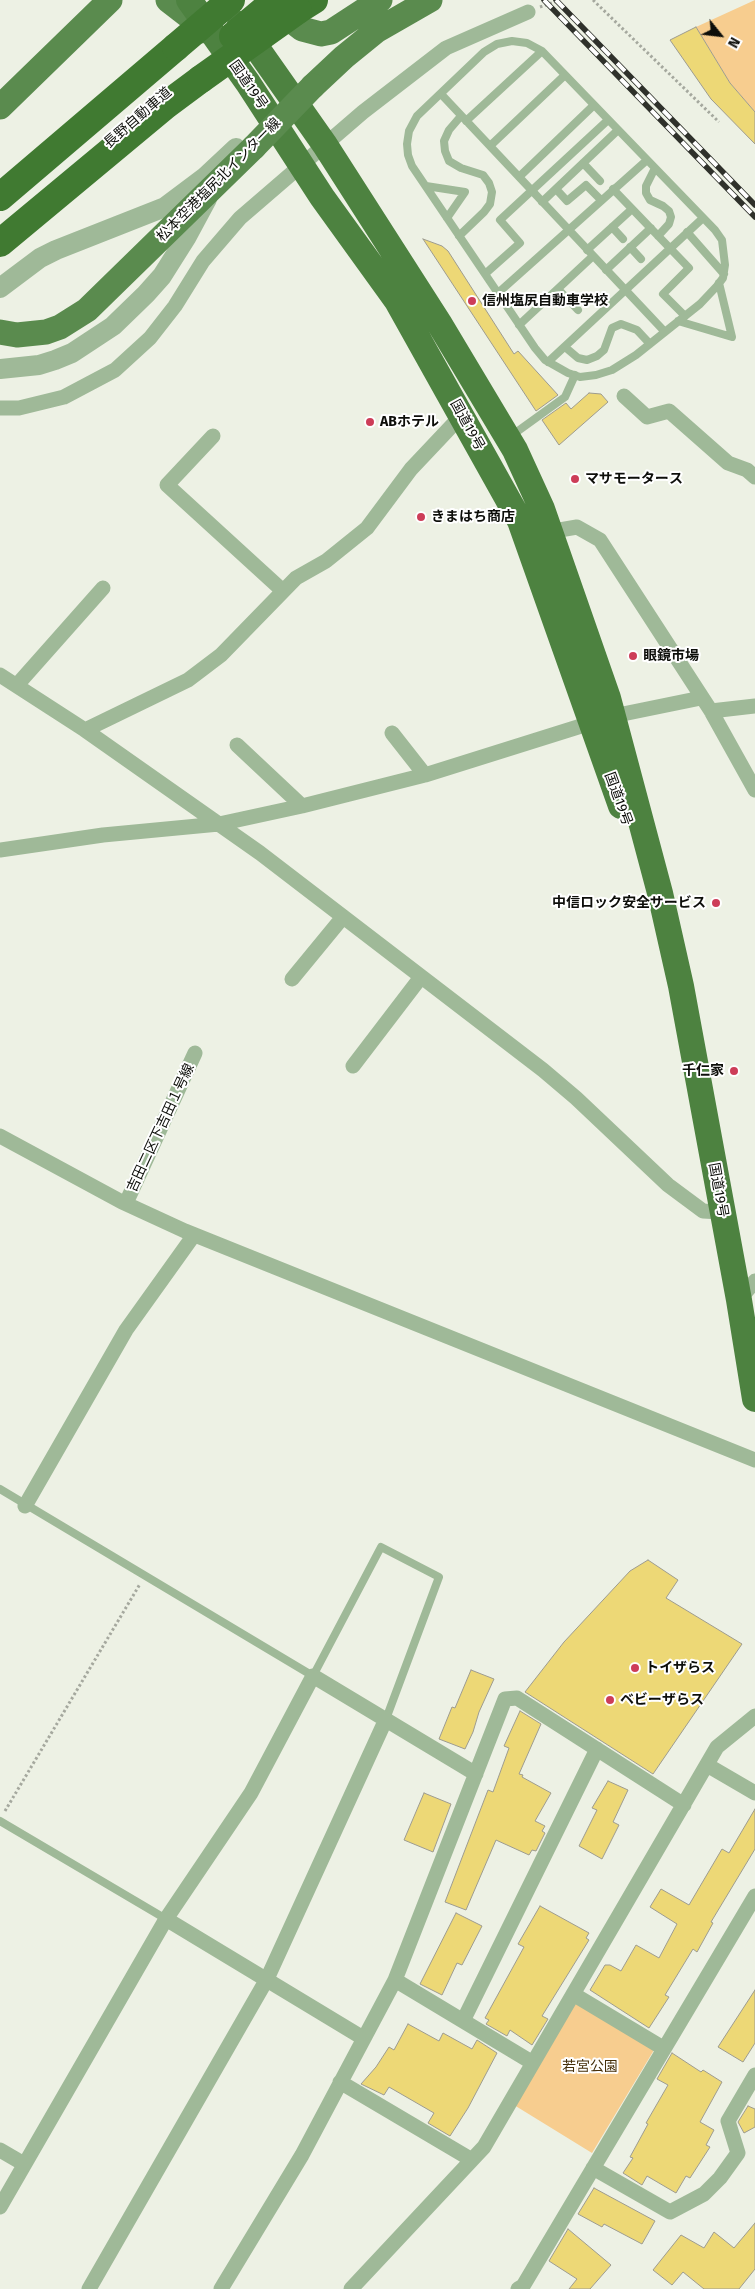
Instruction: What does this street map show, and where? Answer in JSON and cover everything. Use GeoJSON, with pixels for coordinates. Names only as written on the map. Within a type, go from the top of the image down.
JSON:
{"type":"FeatureCollection","features":[{"type":"Feature","properties":{"kind":"highway","name":"国道19号"},"geometry":{"type":"LineString","coordinates":[[189,0],[248,84],[322,197],[398,302],[520,522],[537,535]]}},
{"type":"Feature","properties":{"kind":"highway"},"geometry":{"type":"LineString","coordinates":[[171,40],[203,0]]}},
{"type":"Feature","properties":{"kind":"highway","name":"国道19号"},"geometry":{"type":"LineString","coordinates":[[223,0],[325,145],[439,323],[508,438],[542,509],[537,535],[602,720],[637,852],[660,893],[682,996],[721,1212],[747,1291],[755,1399]]}},
{"type":"Feature","properties":{"kind":"highway","name":"長野自動車道"},"geometry":{"type":"LineString","coordinates":[[0,195],[171,40],[231,0]]}},
{"type":"Feature","properties":{"kind":"highway"},"geometry":{"type":"LineString","coordinates":[[0,243],[166,105],[198,74],[290,2]]}},
{"type":"Feature","properties":{"kind":"highway","name":"長野自動車道"},"geometry":{"type":"LineString","coordinates":[[0,237],[198,74]]}},
{"type":"Feature","properties":{"kind":"main road"},"geometry":{"type":"LineString","coordinates":[[8,100],[110,0]]}},
{"type":"Feature","properties":{"kind":"main road"},"geometry":{"type":"LineString","coordinates":[[8,100],[129,0]]}},
{"type":"Feature","properties":{"kind":"main road"},"geometry":{"type":"LineString","coordinates":[[168,0],[190,17],[248,84]]}},
{"type":"Feature","properties":{"kind":"main road"},"geometry":{"type":"LineString","coordinates":[[290,2],[287,17],[302,29],[321,34],[332,32],[380,0]]}},
{"type":"Feature","properties":{"kind":"main road","name":"松本空港塩尻北インター線"},"geometry":{"type":"LineString","coordinates":[[0,332],[17,335],[46,332],[76,318],[101,298],[213,187],[250,142],[310,83],[384,26],[430,0]]}},
{"type":"Feature","properties":{"kind":"street"},"geometry":{"type":"LineString","coordinates":[[0,408],[19,408],[64,398],[115,370],[150,338],[175,306],[203,261],[240,218],[302,164],[363,112],[446,48],[528,12]]}},
{"type":"Feature","properties":{"kind":"street"},"geometry":{"type":"LineString","coordinates":[[0,288],[40,258],[56,250],[165,208],[250,142]]}},
{"type":"Feature","properties":{"kind":"street"},"geometry":{"type":"LineString","coordinates":[[9,369],[39,365],[72,353],[100,336],[130,311],[162,276],[175,257],[213,187]]}},
{"type":"Feature","properties":{"kind":"street"},"geometry":{"type":"LineString","coordinates":[[624,396],[647,417],[669,411],[728,463],[752,469]]}},
{"type":"Feature","properties":{"kind":"street"},"geometry":{"type":"LineString","coordinates":[[85,730],[188,680],[221,655],[296,578],[326,561],[367,528],[411,469],[462,415]]}},
{"type":"Feature","properties":{"kind":"street"},"geometry":{"type":"LineString","coordinates":[[213,436],[167,485],[283,591]]}},
{"type":"Feature","properties":{"kind":"street"},"geometry":{"type":"LineString","coordinates":[[537,535],[577,527],[600,540],[710,711],[755,790]]}},
{"type":"Feature","properties":{"kind":"street"},"geometry":{"type":"LineString","coordinates":[[17,685],[103,588]]}},
{"type":"Feature","properties":{"kind":"street"},"geometry":{"type":"LineString","coordinates":[[0,675],[85,730],[219,824],[543,1070],[576,1098],[668,1185],[703,1211],[721,1212]]}},
{"type":"Feature","properties":{"kind":"street"},"geometry":{"type":"LineString","coordinates":[[0,850],[103,835],[219,824],[425,776],[602,720],[701,698]]}},
{"type":"Feature","properties":{"kind":"street"},"geometry":{"type":"LineString","coordinates":[[710,711],[755,706]]}},
{"type":"Feature","properties":{"kind":"street"},"geometry":{"type":"LineString","coordinates":[[392,733],[425,776]]}},
{"type":"Feature","properties":{"kind":"street"},"geometry":{"type":"LineString","coordinates":[[238,745],[302,806]]}},
{"type":"Feature","properties":{"kind":"street"},"geometry":{"type":"LineString","coordinates":[[292,979],[343,917]]}},
{"type":"Feature","properties":{"kind":"street"},"geometry":{"type":"LineString","coordinates":[[353,1066],[422,977]]}},
{"type":"Feature","properties":{"kind":"street","name":"吉田二区下吉田１号線"},"geometry":{"type":"LineString","coordinates":[[126,1203],[195,1053]]}},
{"type":"Feature","properties":{"kind":"street"},"geometry":{"type":"LineString","coordinates":[[0,1136],[126,1203],[194,1235],[755,1460]]}},
{"type":"Feature","properties":{"kind":"street"},"geometry":{"type":"LineString","coordinates":[[24,1506],[126,1330],[194,1235]]}},
{"type":"Feature","properties":{"kind":"street"},"geometry":{"type":"LineString","coordinates":[[0,2207],[166,1919],[251,1793],[313,1676],[476,1774]]}},
{"type":"Feature","properties":{"kind":"street"},"geometry":{"type":"LineString","coordinates":[[221,2289],[302,2155],[395,1980],[505,1699],[517,1698],[684,1805]]}},
{"type":"Feature","properties":{"kind":"street"},"geometry":{"type":"LineString","coordinates":[[351,2289],[484,2147],[717,1747],[755,1716]]}},
{"type":"Feature","properties":{"kind":"street"},"geometry":{"type":"LineString","coordinates":[[89,2289],[267,1979],[386,1719]]}},
{"type":"Feature","properties":{"kind":"street"},"geometry":{"type":"LineString","coordinates":[[463,2021],[597,1749]]}},
{"type":"Feature","properties":{"kind":"street"},"geometry":{"type":"LineString","coordinates":[[707,1765],[755,1793]]}},
{"type":"Feature","properties":{"kind":"street"},"geometry":{"type":"LineString","coordinates":[[518,2289],[523,2286],[755,1896]]}},
{"type":"Feature","properties":{"kind":"street"},"geometry":{"type":"LineString","coordinates":[[166,1919],[363,2038]]}},
{"type":"Feature","properties":{"kind":"street"},"geometry":{"type":"LineString","coordinates":[[395,1980],[534,2063]]}},
{"type":"Feature","properties":{"kind":"street"},"geometry":{"type":"LineString","coordinates":[[573,1994],[663,2048]]}},
{"type":"Feature","properties":{"kind":"street"},"geometry":{"type":"LineString","coordinates":[[593,2168],[670,2212],[704,2194],[720,2178],[738,2153],[728,2121],[755,2075]]}},
{"type":"Feature","properties":{"kind":"street"},"geometry":{"type":"LineString","coordinates":[[340,2082],[472,2160]]}},
{"type":"Feature","properties":{"kind":"street"},"geometry":{"type":"LineString","coordinates":[[0,2150],[24,2164]]}},
{"type":"Feature","properties":{"kind":"lane"},"geometry":{"type":"LineString","coordinates":[[488,30],[497,44]]}},
{"type":"Feature","properties":{"kind":"lane"},"geometry":{"type":"LineString","coordinates":[[512,41],[527,43],[542,51],[703,218],[722,240],[725,254],[724,274],[719,284],[685,316],[650,344],[612,370],[596,375],[575,375],[548,362],[535,348],[412,166],[407,144],[410,131],[417,116],[484,52],[497,44],[512,41]]}},
{"type":"Feature","properties":{"kind":"lane"},"geometry":{"type":"LineString","coordinates":[[459,236],[490,204],[492,192],[489,183],[483,175],[461,168],[449,160],[445,152],[444,141],[446,135],[542,51]]}},
{"type":"Feature","properties":{"kind":"lane"},"geometry":{"type":"LineString","coordinates":[[490,146],[565,75]]}},
{"type":"Feature","properties":{"kind":"lane"},"geometry":{"type":"LineString","coordinates":[[441,94],[665,332]]}},
{"type":"Feature","properties":{"kind":"lane"},"geometry":{"type":"LineString","coordinates":[[519,177],[594,105]]}},
{"type":"Feature","properties":{"kind":"lane"},"geometry":{"type":"LineString","coordinates":[[485,274],[520,243],[500,220],[608,120]]}},
{"type":"Feature","properties":{"kind":"lane"},"geometry":{"type":"LineString","coordinates":[[542,202],[618,130]]}},
{"type":"Feature","properties":{"kind":"lane"},"geometry":{"type":"LineString","coordinates":[[498,293],[647,160]]}},
{"type":"Feature","properties":{"kind":"lane"},"geometry":{"type":"LineString","coordinates":[[583,163],[600,181]]}},
{"type":"Feature","properties":{"kind":"lane"},"geometry":{"type":"LineString","coordinates":[[655,168],[646,186],[646,193],[650,200],[669,211],[671,217],[669,224],[658,236]]}},
{"type":"Feature","properties":{"kind":"lane"},"geometry":{"type":"LineString","coordinates":[[426,186],[465,192],[448,218]]}},
{"type":"Feature","properties":{"kind":"lane"},"geometry":{"type":"LineString","coordinates":[[556,189],[567,201],[586,186],[601,200]]}},
{"type":"Feature","properties":{"kind":"lane"},"geometry":{"type":"LineString","coordinates":[[613,189],[689,268],[663,294],[685,316]]}},
{"type":"Feature","properties":{"kind":"lane"},"geometry":{"type":"LineString","coordinates":[[587,250],[632,209]]}},
{"type":"Feature","properties":{"kind":"lane"},"geometry":{"type":"LineString","coordinates":[[548,362],[703,218]]}},
{"type":"Feature","properties":{"kind":"lane"},"geometry":{"type":"LineString","coordinates":[[612,227],[623,239]]}},
{"type":"Feature","properties":{"kind":"lane"},"geometry":{"type":"LineString","coordinates":[[606,270],[651,228]]}},
{"type":"Feature","properties":{"kind":"lane"},"geometry":{"type":"LineString","coordinates":[[687,232],[724,274]]}},
{"type":"Feature","properties":{"kind":"lane"},"geometry":{"type":"LineString","coordinates":[[630,247],[641,259]]}},
{"type":"Feature","properties":{"kind":"lane"},"geometry":{"type":"LineString","coordinates":[[520,325],[593,256]]}},
{"type":"Feature","properties":{"kind":"lane"},"geometry":{"type":"LineString","coordinates":[[678,321],[732,337],[719,284]]}},
{"type":"Feature","properties":{"kind":"lane"},"geometry":{"type":"LineString","coordinates":[[558,289],[578,310]]}},
{"type":"Feature","properties":{"kind":"lane"},"geometry":{"type":"LineString","coordinates":[[565,347],[578,358],[587,360],[597,356],[604,350],[612,328],[621,324],[637,330],[650,344]]}},
{"type":"Feature","properties":{"kind":"lane"},"geometry":{"type":"LineString","coordinates":[[508,438],[565,397],[575,375]]}},
{"type":"Feature","properties":{"kind":"lane"},"geometry":{"type":"LineString","coordinates":[[0,1489],[24,1506],[313,1676],[381,1547],[439,1577],[386,1719]]}},
{"type":"Feature","properties":{"kind":"lane"},"geometry":{"type":"LineString","coordinates":[[0,1821],[166,1919]]}},
{"type":"Feature","properties":{"kind":"path"},"geometry":{"type":"LineString","coordinates":[[593,0],[719,122]]}},
{"type":"Feature","properties":{"kind":"path"},"geometry":{"type":"LineString","coordinates":[[5,1812],[144,1577]]}},
{"type":"Feature","properties":{"kind":"green space"},"geometry":{"type":"Polygon","coordinates":[[[755,0],[755,112],[730,83],[696,27],[755,0]]]}},
{"type":"Feature","properties":{"kind":"green space","name":"若宮公園"},"geometry":{"type":"Polygon","coordinates":[[[574,2001],[654,2050],[592,2153],[514,2105],[574,2001]]]}},
{"type":"Feature","properties":{"kind":"building"},"geometry":{"type":"Polygon","coordinates":[[[696,27],[730,83],[755,112],[755,144],[711,99],[670,40],[696,27]]]}},
{"type":"Feature","properties":{"kind":"building","name":"信州塩尻自動車学校"},"geometry":{"type":"Polygon","coordinates":[[[423,239],[442,246],[448,251],[514,354],[518,351],[558,395],[536,411],[423,239]]]}},
{"type":"Feature","properties":{"kind":"building"},"geometry":{"type":"Polygon","coordinates":[[[589,393],[601,394],[608,402],[559,445],[542,420],[566,403],[571,409],[589,393]]]}},
{"type":"Feature","properties":{"kind":"building","name":"トイザらス"},"geometry":{"type":"Polygon","coordinates":[[[648,1560],[678,1580],[666,1598],[742,1644],[653,1774],[525,1692],[564,1642],[630,1571],[648,1560]]]}},
{"type":"Feature","properties":{"kind":"building"},"geometry":{"type":"Polygon","coordinates":[[[471,1670],[494,1679],[465,1749],[439,1739],[452,1707],[455,1708],[471,1670]]]}},
{"type":"Feature","properties":{"kind":"building"},"geometry":{"type":"Polygon","coordinates":[[[520,1711],[541,1724],[519,1774],[551,1793],[535,1821],[545,1826],[542,1831],[545,1833],[536,1851],[532,1850],[529,1855],[496,1840],[466,1910],[445,1902],[488,1790],[493,1792],[509,1748],[504,1746],[520,1711]]]}},
{"type":"Feature","properties":{"kind":"building"},"geometry":{"type":"Polygon","coordinates":[[[608,1781],[628,1790],[613,1822],[619,1825],[602,1859],[579,1846],[597,1810],[592,1808],[608,1781]]]}},
{"type":"Feature","properties":{"kind":"building"},"geometry":{"type":"Polygon","coordinates":[[[424,1793],[451,1804],[433,1852],[404,1840],[424,1793]]]}},
{"type":"Feature","properties":{"kind":"building"},"geometry":{"type":"Polygon","coordinates":[[[755,1809],[755,1849],[711,1922],[713,1923],[697,1952],[693,1949],[665,1995],[669,1997],[649,2028],[590,1990],[605,1965],[610,1965],[621,1971],[636,1945],[659,1958],[677,1924],[650,1907],[661,1889],[689,1905],[722,1849],[729,1853],[755,1809]]]}},
{"type":"Feature","properties":{"kind":"building"},"geometry":{"type":"Polygon","coordinates":[[[540,1906],[589,1933],[586,1938],[589,1940],[542,2016],[548,2019],[532,2045],[510,2030],[507,2036],[486,2024],[489,2020],[485,2018],[524,1947],[518,1944],[540,1906]]]}},
{"type":"Feature","properties":{"kind":"building"},"geometry":{"type":"Polygon","coordinates":[[[456,1913],[482,1926],[462,1965],[457,1963],[442,1995],[420,1984],[456,1913]]]}},
{"type":"Feature","properties":{"kind":"building"},"geometry":{"type":"Polygon","coordinates":[[[755,1990],[755,2043],[743,2062],[718,2047],[755,1990]]]}},
{"type":"Feature","properties":{"kind":"building"},"geometry":{"type":"Polygon","coordinates":[[[408,2024],[439,2041],[443,2033],[472,2049],[477,2040],[497,2053],[468,2108],[450,2136],[428,2123],[434,2113],[389,2087],[384,2095],[361,2084],[376,2067],[389,2047],[394,2050],[408,2024]]]}},
{"type":"Feature","properties":{"kind":"building"},"geometry":{"type":"Polygon","coordinates":[[[672,2053],[701,2072],[703,2070],[722,2082],[700,2122],[714,2130],[706,2145],[710,2147],[690,2178],[686,2176],[676,2193],[647,2176],[642,2185],[623,2173],[633,2158],[630,2157],[648,2124],[646,2123],[668,2085],[657,2079],[672,2053]]]}},
{"type":"Feature","properties":{"kind":"building"},"geometry":{"type":"Polygon","coordinates":[[[748,2106],[755,2109],[755,2127],[744,2133],[738,2122],[748,2106]]]}},
{"type":"Feature","properties":{"kind":"building"},"geometry":{"type":"Polygon","coordinates":[[[594,2188],[655,2221],[642,2244],[604,2224],[602,2227],[578,2214],[594,2188]]]}},
{"type":"Feature","properties":{"kind":"building"},"geometry":{"type":"Polygon","coordinates":[[[755,2223],[755,2269],[739,2289],[704,2289],[683,2272],[672,2285],[653,2270],[681,2235],[704,2248],[714,2232],[734,2248],[755,2223]]]}},
{"type":"Feature","properties":{"kind":"building"},"geometry":{"type":"Polygon","coordinates":[[[568,2229],[611,2265],[590,2289],[569,2289],[577,2279],[549,2261],[568,2229]]]}},
{"type":"Feature","properties":{"kind":"railway"},"geometry":{"type":"LineString","coordinates":[[544,0],[755,217]]}},
{"type":"Feature","properties":{"kind":"railway"},"geometry":{"type":"LineString","coordinates":[[556,0],[755,205]]}},
{"type":"Feature","properties":{"kind":"place","name":"信州塩尻自動車学校"},"geometry":{"type":"Point","coordinates":[472,301]}},
{"type":"Feature","properties":{"kind":"place","name":"ABホテル"},"geometry":{"type":"Point","coordinates":[370,422]}},
{"type":"Feature","properties":{"kind":"place","name":"マサモータース"},"geometry":{"type":"Point","coordinates":[575,479]}},
{"type":"Feature","properties":{"kind":"place","name":"きまはち商店"},"geometry":{"type":"Point","coordinates":[421,517]}},
{"type":"Feature","properties":{"kind":"place","name":"眼鏡市場"},"geometry":{"type":"Point","coordinates":[633,656]}},
{"type":"Feature","properties":{"kind":"place","name":"中信ロック安全サービス"},"geometry":{"type":"Point","coordinates":[716,903]}},
{"type":"Feature","properties":{"kind":"place","name":"千仁家"},"geometry":{"type":"Point","coordinates":[734,1071]}},
{"type":"Feature","properties":{"kind":"place","name":"トイザらス"},"geometry":{"type":"Point","coordinates":[635,1668]}},
{"type":"Feature","properties":{"kind":"place","name":"ベビーザらス"},"geometry":{"type":"Point","coordinates":[610,1700]}}]}
